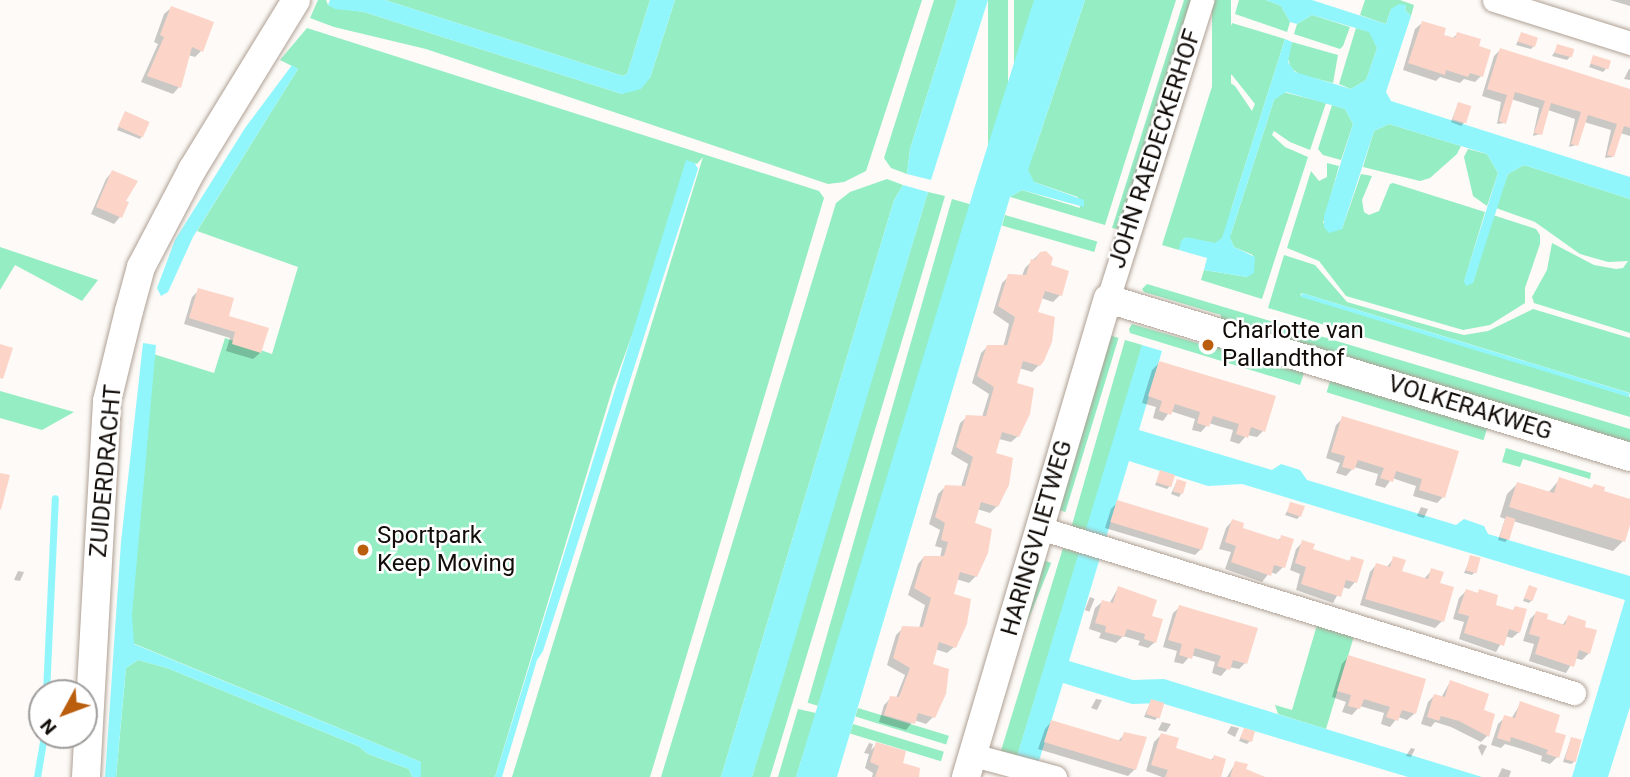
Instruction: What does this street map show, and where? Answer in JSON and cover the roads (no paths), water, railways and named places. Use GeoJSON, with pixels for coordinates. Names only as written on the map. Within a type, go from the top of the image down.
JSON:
{"type":"FeatureCollection","features":[{"type":"Feature","properties":{"kind":"street","name":"ZUIDERDRACHT"},"geometry":{"type":"LineString","coordinates":[[86,777],[107,401],[135,289],[141,267],[192,170],[296,0]]}},
{"type":"Feature","properties":{"kind":"street","name":"JOHN RAEDECKERHOF"},"geometry":{"type":"LineString","coordinates":[[1108,299],[1202,0]]}},
{"type":"Feature","properties":{"kind":"street"},"geometry":{"type":"LineString","coordinates":[[1494,0],[1630,43]]}},
{"type":"Feature","properties":{"kind":"street","name":"VOLKERAKWEG"},"geometry":{"type":"LineString","coordinates":[[1108,299],[1630,457]]}},
{"type":"Feature","properties":{"kind":"street","name":"HARINGVLIETWEG"},"geometry":{"type":"LineString","coordinates":[[969,766],[1108,299]]}},
{"type":"Feature","properties":{"kind":"street"},"geometry":{"type":"LineString","coordinates":[[1040,528],[1574,693]]}},
{"type":"Feature","properties":{"kind":"street"},"geometry":{"type":"LineString","coordinates":[[969,766],[1002,761],[1045,774]]}},
{"type":"Feature","properties":{"kind":"water"},"geometry":{"type":"Polygon","coordinates":[[[330,0],[385,0],[623,76],[627,74],[650,0],[675,0],[650,78],[641,89],[622,94],[364,12],[335,9],[328,5],[330,0]]]}},
{"type":"Feature","properties":{"kind":"water"},"geometry":{"type":"Polygon","coordinates":[[[957,0],[988,0],[931,180],[907,174],[910,149],[957,0]]]}},
{"type":"Feature","properties":{"kind":"water"},"geometry":{"type":"Polygon","coordinates":[[[1034,0],[1085,0],[1028,170],[1034,182],[1084,200],[1084,207],[1022,190],[1010,197],[837,777],[796,777],[975,186],[1034,0]]]}},
{"type":"Feature","properties":{"kind":"water"},"geometry":{"type":"Polygon","coordinates":[[[1266,0],[1312,0],[1386,24],[1391,9],[1399,4],[1406,5],[1405,10],[1411,16],[1386,92],[1391,101],[1630,177],[1630,199],[1524,165],[1508,174],[1473,283],[1466,286],[1464,281],[1498,173],[1487,154],[1389,124],[1374,131],[1342,229],[1329,233],[1324,227],[1324,216],[1353,124],[1345,109],[1286,92],[1274,100],[1230,237],[1234,247],[1255,257],[1254,273],[1247,277],[1204,270],[1207,258],[1179,250],[1181,241],[1186,237],[1215,243],[1222,238],[1285,39],[1292,42],[1288,62],[1295,72],[1351,89],[1366,80],[1377,48],[1369,32],[1312,15],[1297,24],[1290,22],[1281,6],[1266,0]]]}},
{"type":"Feature","properties":{"kind":"water"},"geometry":{"type":"Polygon","coordinates":[[[292,65],[298,69],[193,237],[168,292],[161,296],[157,288],[175,240],[245,128],[292,65]]]}},
{"type":"Feature","properties":{"kind":"water"},"geometry":{"type":"Polygon","coordinates":[[[686,160],[695,163],[698,169],[543,651],[537,660],[502,777],[495,777],[686,160]]]}},
{"type":"Feature","properties":{"kind":"water"},"geometry":{"type":"Polygon","coordinates":[[[903,185],[928,192],[784,675],[752,777],[721,777],[894,200],[903,185]]]}},
{"type":"Feature","properties":{"kind":"water"},"geometry":{"type":"Polygon","coordinates":[[[1302,293],[1630,393],[1629,397],[1301,297],[1302,293]]]}},
{"type":"Feature","properties":{"kind":"water"},"geometry":{"type":"Polygon","coordinates":[[[143,343],[156,345],[132,615],[134,644],[421,762],[421,777],[412,777],[409,769],[368,754],[358,746],[167,668],[138,660],[126,668],[116,777],[105,777],[121,542],[143,343]]]}},
{"type":"Feature","properties":{"kind":"water"},"geometry":{"type":"Polygon","coordinates":[[[1142,345],[1162,351],[1139,430],[1272,470],[1281,464],[1300,470],[1307,480],[1456,525],[1464,519],[1484,526],[1488,534],[1630,576],[1630,707],[1608,777],[1572,777],[1625,600],[1242,484],[1208,486],[1129,461],[1069,661],[1133,680],[1164,679],[1482,777],[1408,777],[1161,703],[1132,704],[1063,683],[1034,777],[1017,756],[1142,345]]]}},
{"type":"Feature","properties":{"kind":"waterway"},"geometry":{"type":"LineString","coordinates":[[47,679],[55,498]]}},
{"type":"Feature","properties":{"kind":"waterway"},"geometry":{"type":"LineString","coordinates":[[37,777],[42,749]]}},
{"type":"Feature","properties":{"kind":"place","name":"Charlotte van Pallandthof"},"geometry":{"type":"Point","coordinates":[1208,345]}},
{"type":"Feature","properties":{"kind":"place","name":"Sportpark Keep Moving"},"geometry":{"type":"Point","coordinates":[363,550]}}]}
